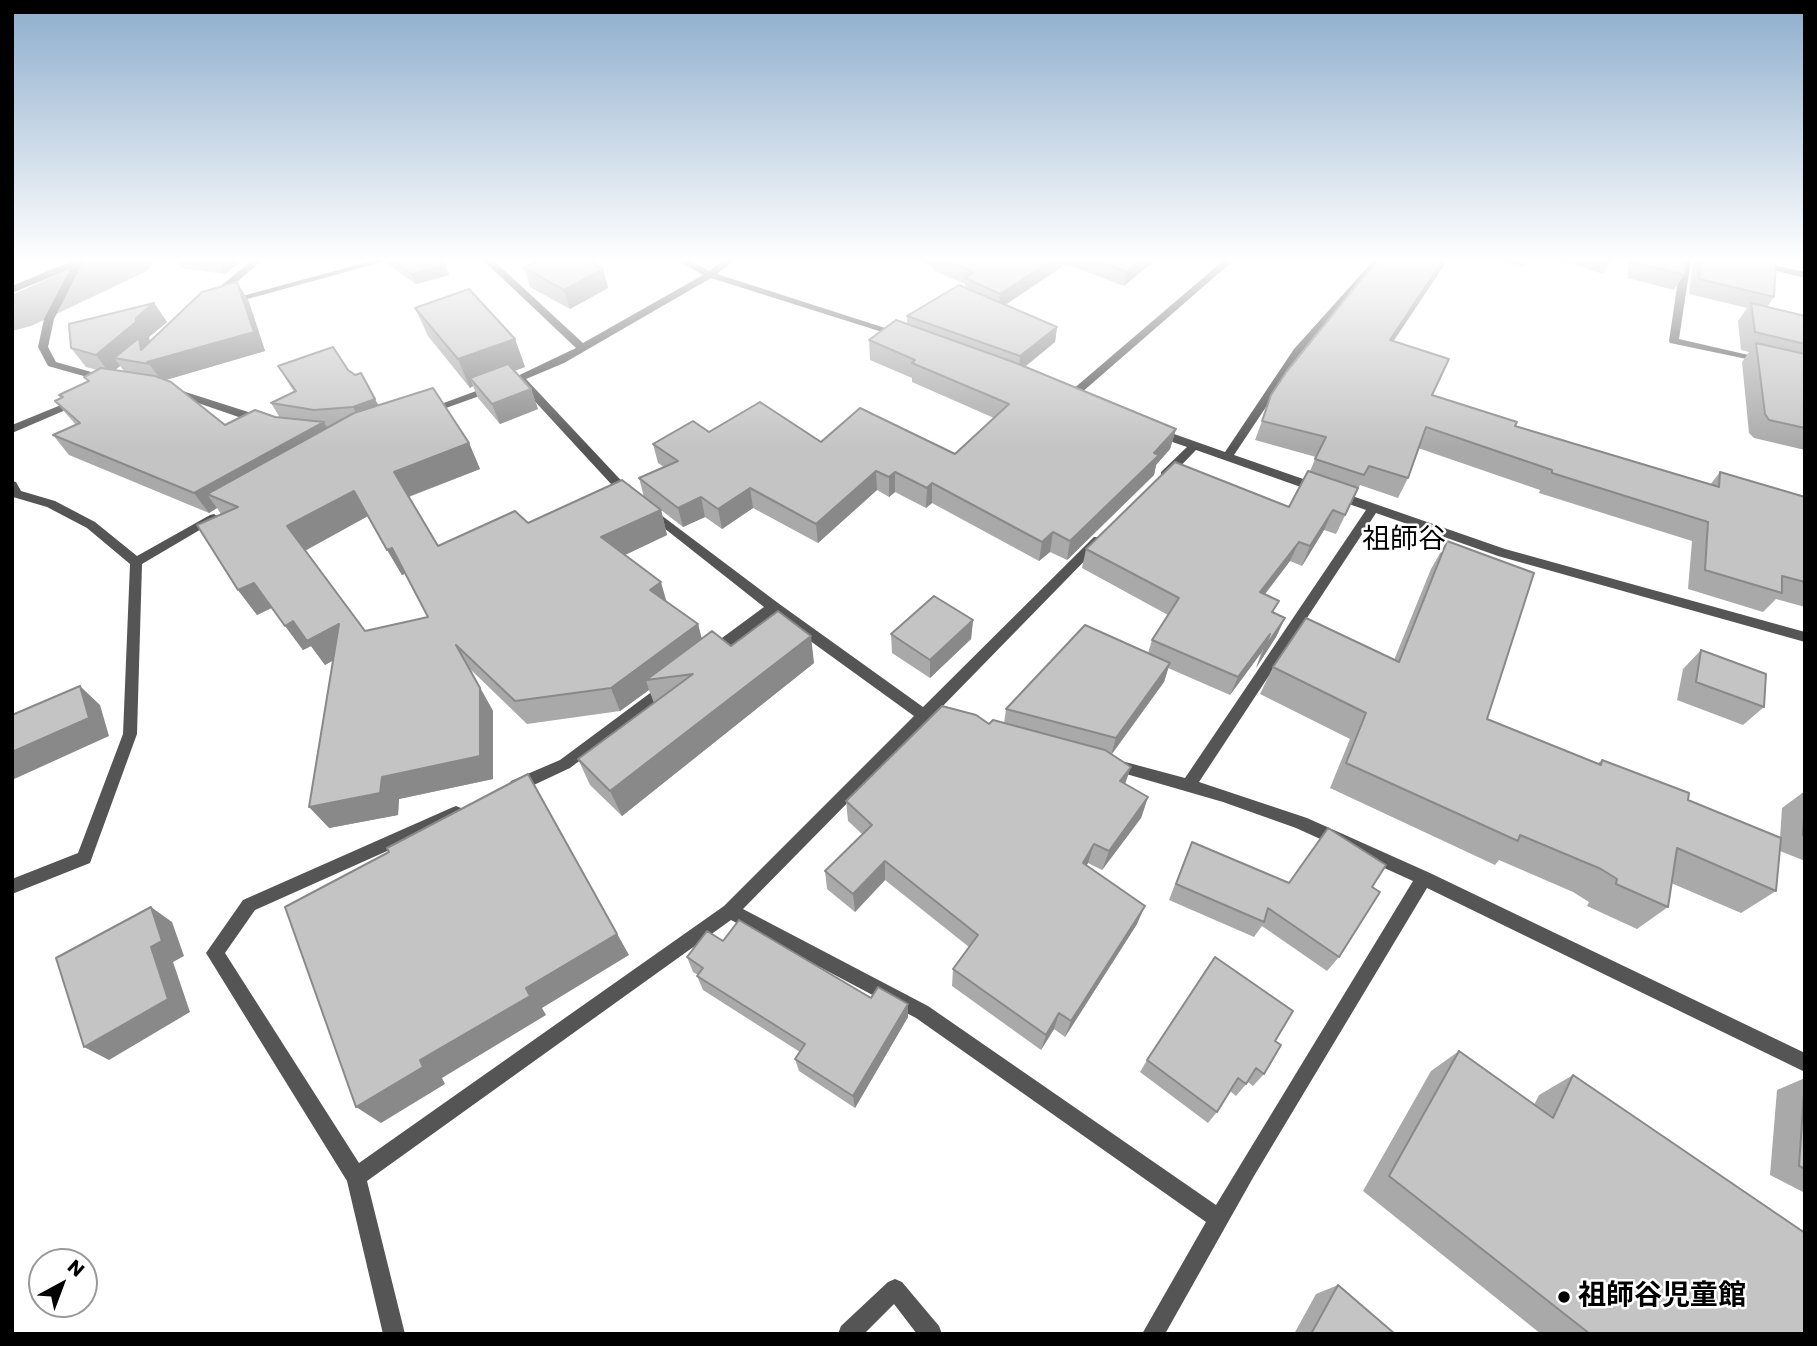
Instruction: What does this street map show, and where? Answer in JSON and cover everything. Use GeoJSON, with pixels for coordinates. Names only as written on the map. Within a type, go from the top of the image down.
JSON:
{"type":"FeatureCollection","features":[{"type":"Feature","properties":{"kind":"street"},"geometry":{"type":"LineString","coordinates":[[48,323],[44,333],[46,356],[63,368],[113,381],[102,387]]}},
{"type":"Feature","properties":{"kind":"street"},"geometry":{"type":"LineString","coordinates":[[555,323],[582,348]]}},
{"type":"Feature","properties":{"kind":"street"},"geometry":{"type":"LineString","coordinates":[[416,415],[519,378],[582,348],[626,323]]}},
{"type":"Feature","properties":{"kind":"street"},"geometry":{"type":"LineString","coordinates":[[860,323],[911,339]]}},
{"type":"Feature","properties":{"kind":"street"},"geometry":{"type":"LineString","coordinates":[[1069,398],[1156,323]]}},
{"type":"Feature","properties":{"kind":"street"},"geometry":{"type":"LineString","coordinates":[[1227,457],[1298,351],[1323,323]]}},
{"type":"Feature","properties":{"kind":"street"},"geometry":{"type":"LineString","coordinates":[[1677,323],[1674,341],[1779,365]]}},
{"type":"Feature","properties":{"kind":"street"},"geometry":{"type":"LineString","coordinates":[[519,378],[617,486],[773,607],[923,714],[962,724]]}},
{"type":"Feature","properties":{"kind":"street"},"geometry":{"type":"LineString","coordinates":[[159,388],[211,401],[274,426]]}},
{"type":"Feature","properties":{"kind":"street"},"geometry":{"type":"LineString","coordinates":[[12,429],[90,394]]}},
{"type":"Feature","properties":{"kind":"street"},"geometry":{"type":"LineString","coordinates":[[1144,427],[1502,553],[1805,636]]}},
{"type":"Feature","properties":{"kind":"street"},"geometry":{"type":"LineString","coordinates":[[1155,484],[1194,446]]}},
{"type":"Feature","properties":{"kind":"street"},"geometry":{"type":"LineString","coordinates":[[12,485],[17,494],[51,504],[91,525],[136,562]]}},
{"type":"Feature","properties":{"kind":"street"},"geometry":{"type":"LineString","coordinates":[[136,562],[232,508]]}},
{"type":"Feature","properties":{"kind":"street"},"geometry":{"type":"LineString","coordinates":[[1189,785],[1373,508]]}},
{"type":"Feature","properties":{"kind":"street"},"geometry":{"type":"LineString","coordinates":[[356,1177],[730,911],[1107,532]]}},
{"type":"Feature","properties":{"kind":"street"},"geometry":{"type":"LineString","coordinates":[[12,887],[84,858],[130,734],[136,562]]}},
{"type":"Feature","properties":{"kind":"street"},"geometry":{"type":"LineString","coordinates":[[696,665],[773,607]]}},
{"type":"Feature","properties":{"kind":"street"},"geometry":{"type":"LineString","coordinates":[[502,793],[565,764],[674,682]]}},
{"type":"Feature","properties":{"kind":"street"},"geometry":{"type":"LineString","coordinates":[[1104,762],[1189,785],[1301,823],[1424,878],[1805,1063]]}},
{"type":"Feature","properties":{"kind":"street"},"geometry":{"type":"LineString","coordinates":[[394,1334],[356,1177],[215,953],[249,905],[477,804]]}},
{"type":"Feature","properties":{"kind":"street"},"geometry":{"type":"LineString","coordinates":[[1153,1334],[1424,878]]}},
{"type":"Feature","properties":{"kind":"street"},"geometry":{"type":"LineString","coordinates":[[730,911],[922,1012],[1219,1219]]}},
{"type":"Feature","properties":{"kind":"street"},"geometry":{"type":"LineString","coordinates":[[849,1334],[895,1289],[931,1334]]}},
{"type":"Feature","properties":{"kind":"building"},"geometry":{"type":"Polygon","coordinates":[[[135,323],[96,355],[71,348],[69,324],[135,323]]]}},
{"type":"Feature","properties":{"kind":"building"},"geometry":{"type":"Polygon","coordinates":[[[170,323],[251,323],[254,332],[147,362],[149,364],[114,358],[139,338],[141,350],[170,323]]]}},
{"type":"Feature","properties":{"kind":"building"},"geometry":{"type":"Polygon","coordinates":[[[427,323],[500,323],[515,339],[458,359],[427,323]]]}},
{"type":"Feature","properties":{"kind":"building"},"geometry":{"type":"Polygon","coordinates":[[[892,323],[904,323],[1016,363],[1176,429],[1154,453],[1159,455],[1070,541],[1053,532],[1042,542],[932,483],[927,488],[895,472],[889,477],[876,471],[816,524],[750,488],[718,509],[701,497],[678,508],[639,478],[678,461],[653,444],[693,421],[709,432],[760,402],[821,442],[860,408],[955,454],[1009,404],[912,363],[915,360],[869,340],[892,323]]]}},
{"type":"Feature","properties":{"kind":"building"},"geometry":{"type":"Polygon","coordinates":[[[926,323],[1047,323],[1057,327],[1020,356],[926,323]]]}},
{"type":"Feature","properties":{"kind":"building"},"geometry":{"type":"Polygon","coordinates":[[[1326,323],[1401,323],[1390,340],[1449,359],[1432,395],[1517,422],[1515,426],[1719,487],[1720,472],[1805,497],[1805,582],[1782,576],[1782,593],[1705,570],[1708,522],[1552,473],[1552,470],[1426,427],[1408,478],[1369,466],[1364,475],[1315,459],[1326,437],[1262,421],[1271,395],[1326,323]]]}},
{"type":"Feature","properties":{"kind":"building"},"geometry":{"type":"Polygon","coordinates":[[[1754,323],[1805,323],[1805,344],[1755,332],[1754,323]]]}},
{"type":"Feature","properties":{"kind":"building"},"geometry":{"type":"Polygon","coordinates":[[[1756,343],[1805,354],[1805,428],[1769,420],[1765,414],[1756,343]]]}},
{"type":"Feature","properties":{"kind":"building"},"geometry":{"type":"Polygon","coordinates":[[[333,347],[348,370],[355,375],[361,373],[375,399],[353,407],[314,410],[271,403],[296,391],[278,366],[333,347]]]}},
{"type":"Feature","properties":{"kind":"building"},"geometry":{"type":"Polygon","coordinates":[[[508,364],[531,389],[492,404],[470,378],[508,364]]]}},
{"type":"Feature","properties":{"kind":"building"},"geometry":{"type":"Polygon","coordinates":[[[101,368],[155,376],[171,382],[225,425],[255,410],[275,417],[324,422],[194,493],[53,435],[80,423],[55,401],[63,397],[59,395],[89,381],[84,377],[101,368]]]}},
{"type":"Feature","properties":{"kind":"building"},"geometry":{"type":"Polygon","coordinates":[[[433,388],[469,443],[394,472],[438,546],[515,511],[528,523],[622,480],[661,510],[601,537],[661,582],[650,590],[698,624],[611,688],[515,701],[456,645],[480,688],[480,756],[382,777],[380,793],[309,807],[339,624],[307,641],[293,621],[285,626],[254,583],[238,590],[197,525],[238,507],[207,494],[354,413],[433,388]],[[354,491],[287,526],[365,631],[428,617],[392,548],[387,550],[354,491]]]}},
{"type":"Feature","properties":{"kind":"building"},"geometry":{"type":"Polygon","coordinates":[[[1175,462],[1289,507],[1308,471],[1358,488],[1345,515],[1333,510],[1310,546],[1299,542],[1260,592],[1279,601],[1272,612],[1285,618],[1264,649],[1270,634],[1238,677],[1152,640],[1179,598],[1086,549],[1175,462]]]}},
{"type":"Feature","properties":{"kind":"building"},"geometry":{"type":"Polygon","coordinates":[[[1447,541],[1534,573],[1487,719],[1601,765],[1602,760],[1689,793],[1688,800],[1781,838],[1776,891],[1677,848],[1668,907],[1616,884],[1617,879],[1601,869],[1520,835],[1518,841],[1346,763],[1366,713],[1273,667],[1306,618],[1399,662],[1447,541]]]}},
{"type":"Feature","properties":{"kind":"building"},"geometry":{"type":"Polygon","coordinates":[[[934,596],[973,620],[930,660],[891,634],[934,596]]]}},
{"type":"Feature","properties":{"kind":"building"},"geometry":{"type":"Polygon","coordinates":[[[778,611],[811,636],[610,791],[578,759],[693,674],[646,680],[712,631],[731,646],[778,611]]]}},
{"type":"Feature","properties":{"kind":"building"},"geometry":{"type":"Polygon","coordinates":[[[1085,625],[1170,663],[1116,738],[1006,709],[1085,625]]]}},
{"type":"Feature","properties":{"kind":"building"},"geometry":{"type":"Polygon","coordinates":[[[1701,650],[1766,674],[1764,707],[1696,682],[1701,650]]]}},
{"type":"Feature","properties":{"kind":"building"},"geometry":{"type":"Polygon","coordinates":[[[80,686],[89,718],[12,752],[12,715],[80,686]]]}},
{"type":"Feature","properties":{"kind":"building"},"geometry":{"type":"Polygon","coordinates":[[[942,706],[976,715],[989,724],[993,720],[1105,750],[1131,767],[1120,781],[1148,797],[1109,851],[1094,844],[1083,863],[1145,906],[1071,1021],[1059,1013],[1046,1035],[953,969],[978,935],[885,861],[853,894],[825,871],[872,825],[846,801],[942,706]]]}},
{"type":"Feature","properties":{"kind":"building"},"geometry":{"type":"Polygon","coordinates":[[[528,774],[617,934],[526,988],[530,996],[420,1060],[423,1067],[356,1107],[285,907],[389,852],[387,848],[528,774]]]}},
{"type":"Feature","properties":{"kind":"building"},"geometry":{"type":"Polygon","coordinates":[[[1805,801],[1805,835],[1803,835],[1805,801]]]}},
{"type":"Feature","properties":{"kind":"building"},"geometry":{"type":"Polygon","coordinates":[[[1328,828],[1386,865],[1372,887],[1380,892],[1339,957],[1268,908],[1264,922],[1176,884],[1192,842],[1289,883],[1328,828]]]}},
{"type":"Feature","properties":{"kind":"building"},"geometry":{"type":"Polygon","coordinates":[[[151,907],[162,941],[151,947],[168,999],[84,1047],[56,958],[151,907]]]}},
{"type":"Feature","properties":{"kind":"building"},"geometry":{"type":"Polygon","coordinates":[[[739,920],[871,998],[878,987],[908,1004],[853,1096],[795,1059],[805,1044],[697,976],[703,968],[687,957],[707,931],[723,941],[739,920]]]}},
{"type":"Feature","properties":{"kind":"building"},"geometry":{"type":"Polygon","coordinates":[[[1215,957],[1293,1011],[1275,1041],[1281,1045],[1264,1074],[1256,1068],[1246,1084],[1238,1078],[1217,1112],[1147,1060],[1215,957]]]}},
{"type":"Feature","properties":{"kind":"building"},"geometry":{"type":"Polygon","coordinates":[[[1459,1051],[1553,1118],[1573,1075],[1805,1233],[1805,1334],[1590,1334],[1389,1176],[1459,1051]]]}},
{"type":"Feature","properties":{"kind":"building"},"geometry":{"type":"Polygon","coordinates":[[[1805,1078],[1805,1169],[1799,1166],[1805,1078]]]}},
{"type":"Feature","properties":{"kind":"building"},"geometry":{"type":"Polygon","coordinates":[[[1338,1285],[1395,1334],[1311,1334],[1338,1285]]]}},
{"type":"Feature","properties":{"kind":"place","name":"祖師谷児童館"},"geometry":{"type":"Point","coordinates":[1564,1297]}},
{"type":"Feature","properties":{"kind":"district","name":"祖師谷"},"geometry":{"type":"Point","coordinates":[1404,541]}}]}
